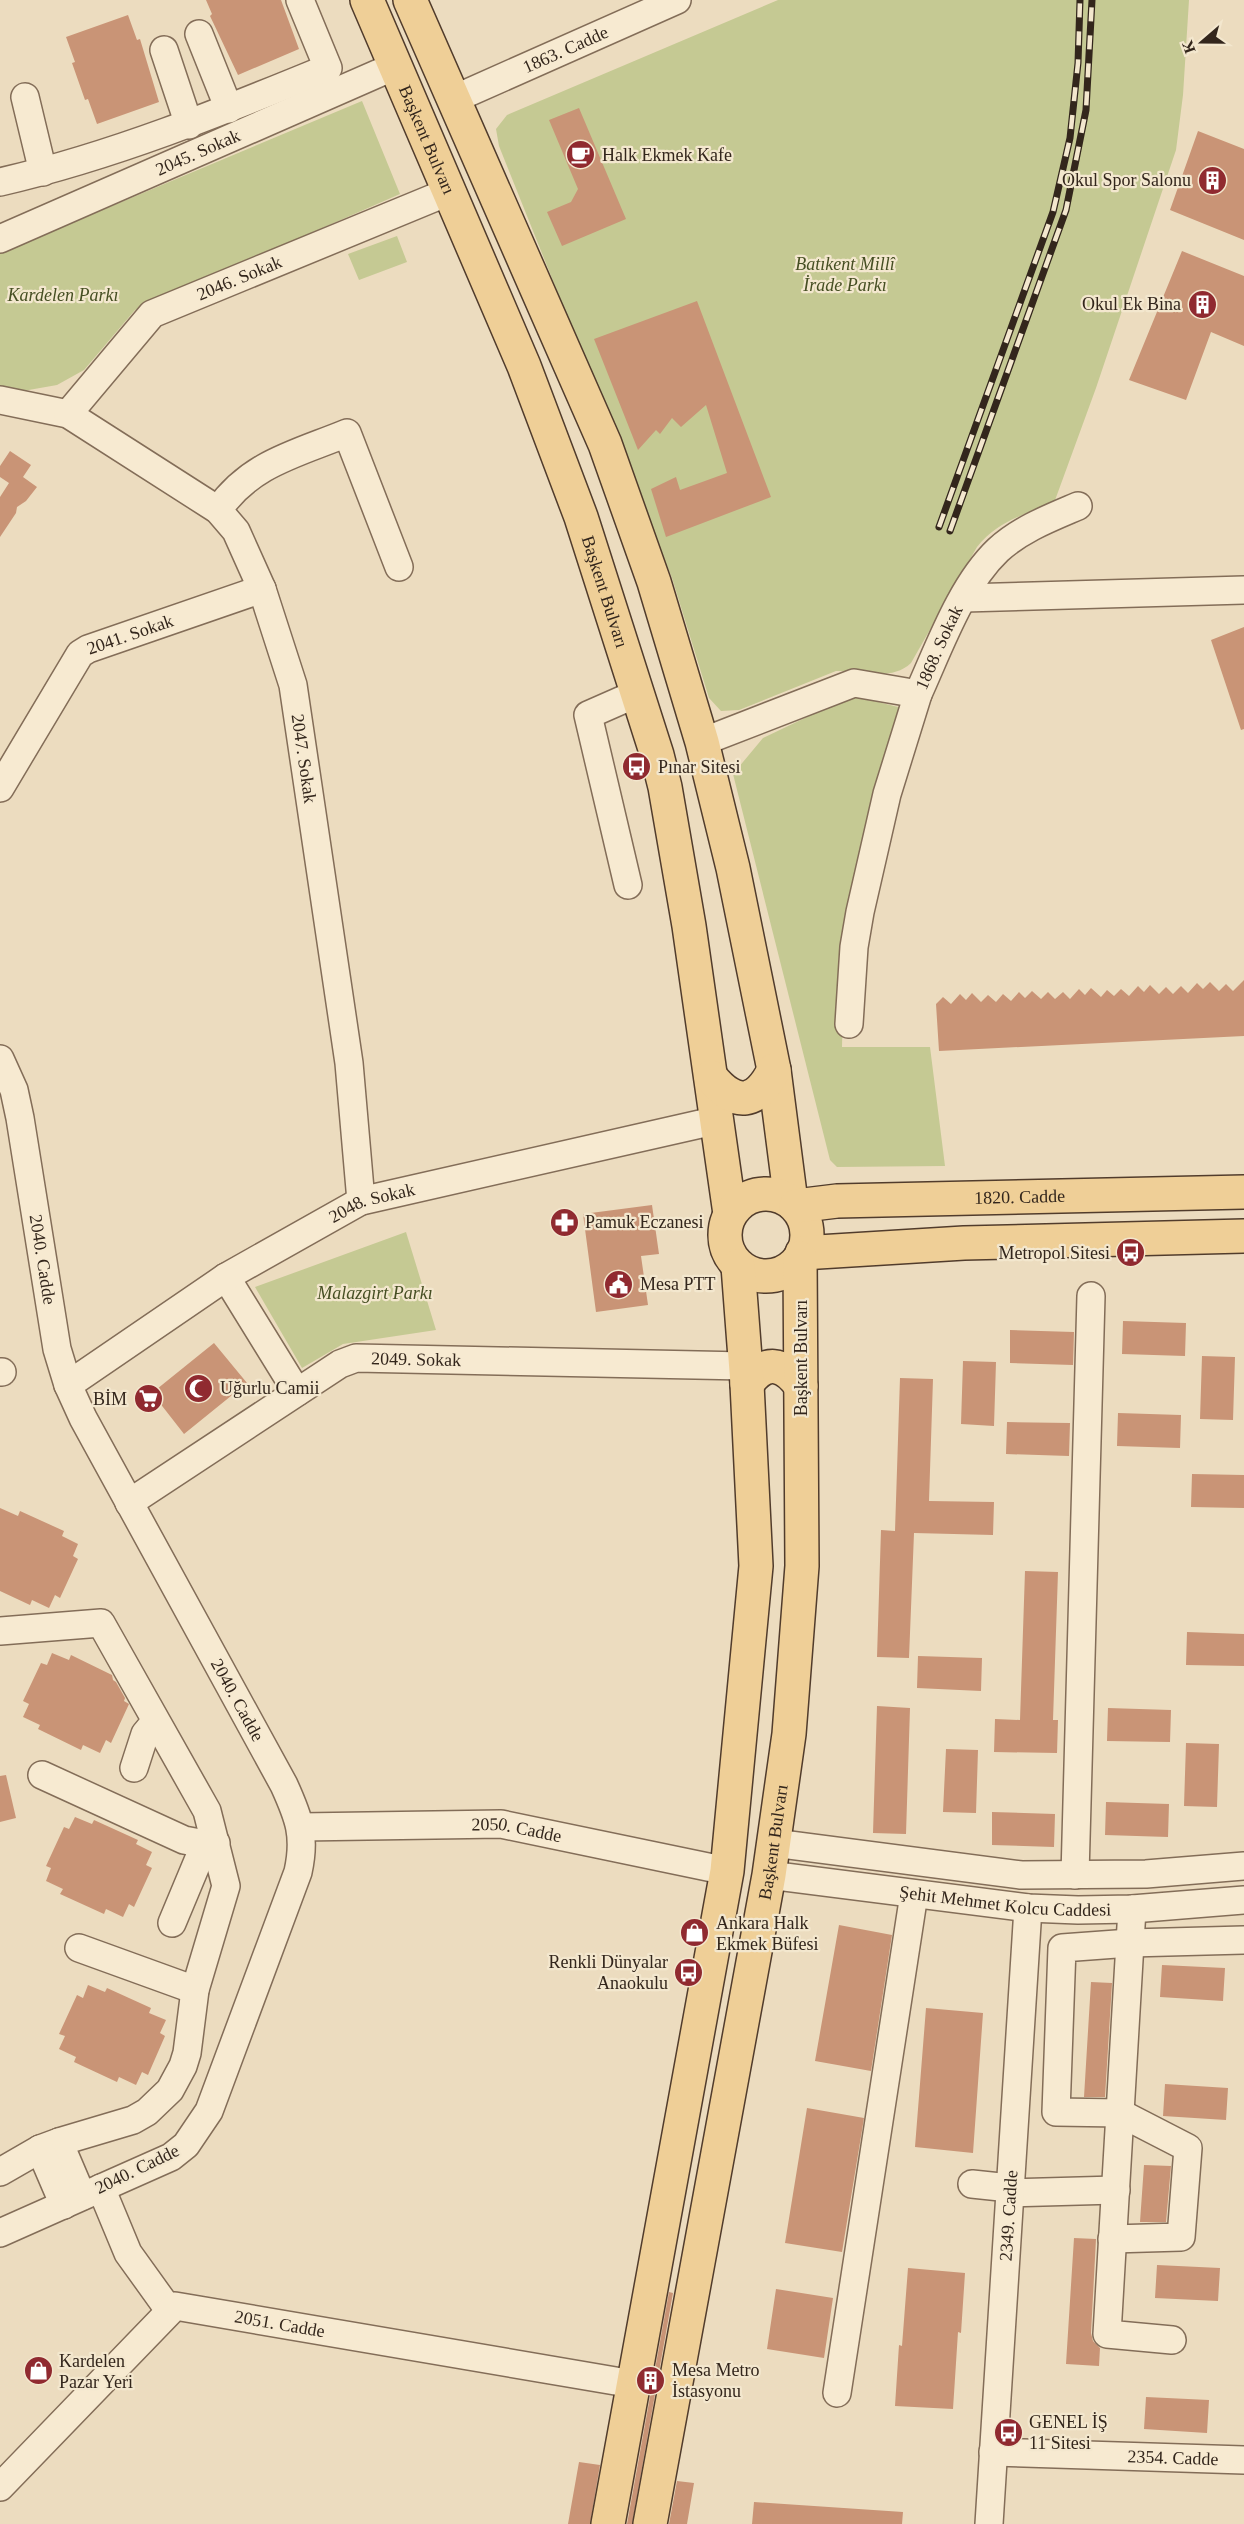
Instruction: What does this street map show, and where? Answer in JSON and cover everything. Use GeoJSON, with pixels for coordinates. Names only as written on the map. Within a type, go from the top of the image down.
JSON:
{"type":"FeatureCollection","features":[{"type":"Feature","properties":{"kind":"main road","name":"Başkent Bulvarı"},"geometry":{"type":"LineString","coordinates":[[367,0],[528,377],[581,517],[638,693],[665,787],[689,926],[730,1214]]}},
{"type":"Feature","properties":{"kind":"main road"},"geometry":{"type":"LineString","coordinates":[[410,0],[605,444],[654,582],[702,742],[733,868],[774,1070],[793,1204]]}},
{"type":"Feature","properties":{"kind":"main road"},"geometry":{"type":"LineString","coordinates":[[711,1077],[731,1097],[743,1099],[755,1096],[766,1087],[774,1070]]}},
{"type":"Feature","properties":{"kind":"main road","name":"1820. Cadde"},"geometry":{"type":"LineString","coordinates":[[793,1204],[837,1201],[1244,1192]]}},
{"type":"Feature","properties":{"kind":"main road"},"geometry":{"type":"LineString","coordinates":[[774,1194],[793,1204],[803,1218],[807,1232],[806,1246],[801,1256],[790,1268],[778,1275],[764,1276],[750,1273],[738,1266],[729,1255],[725,1241],[725,1227],[730,1214],[738,1204],[749,1197],[774,1194]]}},
{"type":"Feature","properties":{"kind":"main road"},"geometry":{"type":"LineString","coordinates":[[897,1200],[880,1214],[877,1227],[883,1239],[891,1245],[905,1249]]}},
{"type":"Feature","properties":{"kind":"main road"},"geometry":{"type":"LineString","coordinates":[[801,1256],[999,1242],[1244,1236]]}},
{"type":"Feature","properties":{"kind":"main road","name":"Başkent Bulvarı"},"geometry":{"type":"LineString","coordinates":[[650,2524],[769,1875],[789,1734],[802,1566],[801,1256]]}},
{"type":"Feature","properties":{"kind":"main road"},"geometry":{"type":"LineString","coordinates":[[608,2524],[727,1870],[756,1566],[738,1266]]}},
{"type":"Feature","properties":{"kind":"main road"},"geometry":{"type":"LineString","coordinates":[[746,1375],[774,1366],[785,1368],[801,1386]]}},
{"type":"Feature","properties":{"kind":"street"},"geometry":{"type":"LineString","coordinates":[[0,182],[43,172],[189,125],[328,68],[300,0]]}},
{"type":"Feature","properties":{"kind":"street","name":"1863. Cadde"},"geometry":{"type":"LineString","coordinates":[[454,99],[677,0]]}},
{"type":"Feature","properties":{"kind":"street"},"geometry":{"type":"LineString","coordinates":[[199,34],[229,109]]}},
{"type":"Feature","properties":{"kind":"street"},"geometry":{"type":"LineString","coordinates":[[164,50],[189,125]]}},
{"type":"Feature","properties":{"kind":"street","name":"2045. Sokak"},"geometry":{"type":"LineString","coordinates":[[0,239],[395,66]]}},
{"type":"Feature","properties":{"kind":"street"},"geometry":{"type":"LineString","coordinates":[[25,98],[43,172]]}},
{"type":"Feature","properties":{"kind":"street","name":"2046. Sokak"},"geometry":{"type":"LineString","coordinates":[[68,414],[152,314],[448,192]]}},
{"type":"Feature","properties":{"kind":"street"},"geometry":{"type":"LineString","coordinates":[[0,400],[68,414]]}},
{"type":"Feature","properties":{"kind":"street","name":"2047. Sokak"},"geometry":{"type":"LineString","coordinates":[[68,414],[218,510],[236,531],[262,589],[292,685],[349,1063],[361,1201]]}},
{"type":"Feature","properties":{"kind":"street"},"geometry":{"type":"LineString","coordinates":[[218,510],[236,487],[264,467],[347,433],[399,567]]}},
{"type":"Feature","properties":{"kind":"street","name":"1868. Sokak"},"geometry":{"type":"LineString","coordinates":[[702,742],[854,683],[918,694],[979,572],[998,550],[1039,522],[1078,506]]}},
{"type":"Feature","properties":{"kind":"street","name":"2041. Sokak"},"geometry":{"type":"LineString","coordinates":[[0,788],[80,654],[88,649],[262,589]]}},
{"type":"Feature","properties":{"kind":"street"},"geometry":{"type":"LineString","coordinates":[[964,598],[1244,590]]}},
{"type":"Feature","properties":{"kind":"street"},"geometry":{"type":"LineString","coordinates":[[628,885],[588,715],[638,693]]}},
{"type":"Feature","properties":{"kind":"street"},"geometry":{"type":"LineString","coordinates":[[849,1024],[854,947],[860,912],[886,794],[918,694]]}},
{"type":"Feature","properties":{"kind":"street","name":"2040. Cadde"},"geometry":{"type":"LineString","coordinates":[[0,1059],[14,1090],[20,1118],[57,1349],[68,1385],[83,1418],[284,1785],[301,1827],[303,1852],[298,1872],[209,2111],[186,2145],[171,2157],[0,2233]]}},
{"type":"Feature","properties":{"kind":"street","name":"2048. Sokak"},"geometry":{"type":"LineString","coordinates":[[68,1385],[226,1277],[361,1201],[718,1120]]}},
{"type":"Feature","properties":{"kind":"street"},"geometry":{"type":"LineString","coordinates":[[226,1277],[297,1392]]}},
{"type":"Feature","properties":{"kind":"street"},"geometry":{"type":"LineString","coordinates":[[1075,1875],[1091,1296]]}},
{"type":"Feature","properties":{"kind":"street","name":"2049. Sokak"},"geometry":{"type":"LineString","coordinates":[[129,1503],[340,1364],[356,1358],[746,1375]]}},
{"type":"Feature","properties":{"kind":"street"},"geometry":{"type":"LineString","coordinates":[[0,1631],[101,1623],[207,1811],[210,1844],[226,1886],[195,1990],[183,2066],[170,2090],[159,2102],[133,2120],[49,2145],[0,2172]]}},
{"type":"Feature","properties":{"kind":"street"},"geometry":{"type":"LineString","coordinates":[[134,1768],[148,1728],[155,1722]]}},
{"type":"Feature","properties":{"kind":"street"},"geometry":{"type":"LineString","coordinates":[[42,1775],[184,1840],[210,1844]]}},
{"type":"Feature","properties":{"kind":"street","name":"2050. Cadde"},"geometry":{"type":"LineString","coordinates":[[301,1827],[501,1824],[727,1870]]}},
{"type":"Feature","properties":{"kind":"street","name":"Şehit Mehmet Kolcu Caddesi"},"geometry":{"type":"LineString","coordinates":[[774,1843],[1022,1875],[1146,1874],[1244,1866]]}},
{"type":"Feature","properties":{"kind":"street"},"geometry":{"type":"LineString","coordinates":[[172,1923],[210,1844]]}},
{"type":"Feature","properties":{"kind":"street","name":"Şehit Mehmet Kolcu Caddesi"},"geometry":{"type":"LineString","coordinates":[[769,1875],[1028,1908],[1078,1911],[1244,1900]]}},
{"type":"Feature","properties":{"kind":"street"},"geometry":{"type":"LineString","coordinates":[[837,2393],[914,1894]]}},
{"type":"Feature","properties":{"kind":"street","name":"2349. Cadde"},"geometry":{"type":"LineString","coordinates":[[988,2524],[1028,1908]]}},
{"type":"Feature","properties":{"kind":"street"},"geometry":{"type":"LineString","coordinates":[[1132,1909],[1107,2334],[1172,2340]]}},
{"type":"Feature","properties":{"kind":"street"},"geometry":{"type":"LineString","coordinates":[[1113,2240],[1181,2237],[1188,2148],[1120,2113],[1056,2112],[1062,1948],[1130,1943],[1244,1940]]}},
{"type":"Feature","properties":{"kind":"street"},"geometry":{"type":"LineString","coordinates":[[79,1948],[195,1990]]}},
{"type":"Feature","properties":{"kind":"street"},"geometry":{"type":"LineString","coordinates":[[0,2487],[169,2310],[128,2253],[82,2196],[49,2145]]}},
{"type":"Feature","properties":{"kind":"street"},"geometry":{"type":"LineString","coordinates":[[972,2184],[1010,2191],[1116,2190]]}},
{"type":"Feature","properties":{"kind":"street","name":"2051. Cadde"},"geometry":{"type":"LineString","coordinates":[[169,2310],[175,2306],[183,2306],[633,2384]]}},
{"type":"Feature","properties":{"kind":"street","name":"2354. Cadde"},"geometry":{"type":"LineString","coordinates":[[993,2452],[1244,2460]]}},
{"type":"Feature","properties":{"kind":"green space","name":"Batıkent Millî İrade Parkı"},"geometry":{"type":"Polygon","coordinates":[[[778,0],[1189,0],[1183,95],[1176,150],[1096,388],[1054,503],[1002,525],[985,538],[977,547],[911,663],[903,669],[885,674],[836,671],[739,710],[721,711],[709,698],[672,578],[499,146],[496,129],[507,115],[778,0]]]}},
{"type":"Feature","properties":{"kind":"green space","name":"Kardelen Parkı"},"geometry":{"type":"Polygon","coordinates":[[[362,101],[400,194],[135,310],[84,370],[57,385],[23,391],[0,387],[0,253],[362,101]]]}},
{"type":"Feature","properties":{"kind":"green space"},"geometry":{"type":"Polygon","coordinates":[[[397,236],[407,262],[359,280],[348,254],[397,236]]]}},
{"type":"Feature","properties":{"kind":"green space"},"geometry":{"type":"Polygon","coordinates":[[[849,697],[858,697],[906,709],[844,953],[842,1047],[930,1047],[945,1166],[837,1167],[830,1160],[733,774],[763,738],[849,697]]]}},
{"type":"Feature","properties":{"kind":"green space","name":"Malazgirt Parkı"},"geometry":{"type":"Polygon","coordinates":[[[406,1232],[436,1330],[343,1344],[302,1368],[255,1287],[406,1232]]]}},
{"type":"Feature","properties":{"kind":"building"},"geometry":{"type":"Polygon","coordinates":[[[206,0],[281,0],[299,49],[238,75],[210,16],[212,14],[206,0]]]}},
{"type":"Feature","properties":{"kind":"building"},"geometry":{"type":"Polygon","coordinates":[[[128,15],[137,40],[140,39],[159,102],[97,124],[88,99],[85,100],[66,37],[128,15]]]}},
{"type":"Feature","properties":{"kind":"building","name":"Halk Ekmek Kafe"},"geometry":{"type":"Polygon","coordinates":[[[579,108],[626,219],[562,246],[547,212],[571,202],[578,189],[549,120],[579,108]]]}},
{"type":"Feature","properties":{"kind":"building","name":"Okul Spor Salonu"},"geometry":{"type":"Polygon","coordinates":[[[1198,131],[1244,149],[1244,240],[1170,210],[1198,131]]]}},
{"type":"Feature","properties":{"kind":"building","name":"Okul Ek Bina"},"geometry":{"type":"Polygon","coordinates":[[[1182,251],[1244,276],[1244,346],[1211,332],[1186,400],[1129,380],[1182,251]]]}},
{"type":"Feature","properties":{"kind":"building"},"geometry":{"type":"Polygon","coordinates":[[[697,301],[771,497],[666,537],[651,489],[676,477],[680,490],[727,473],[706,405],[681,427],[672,418],[660,434],[656,430],[638,450],[594,339],[697,301]]]}},
{"type":"Feature","properties":{"kind":"building"},"geometry":{"type":"Polygon","coordinates":[[[10,451],[31,465],[23,477],[37,487],[26,501],[17,507],[16,513],[0,537],[0,497],[9,483],[0,477],[0,466],[10,451]]]}},
{"type":"Feature","properties":{"kind":"building"},"geometry":{"type":"Polygon","coordinates":[[[1244,627],[1244,729],[1241,730],[1211,640],[1244,627]]]}},
{"type":"Feature","properties":{"kind":"building"},"geometry":{"type":"Polygon","coordinates":[[[1244,980],[1244,1036],[939,1051],[936,1004],[943,997],[951,1004],[960,994],[966,1000],[972,993],[981,1002],[988,995],[996,1002],[1003,994],[1011,1001],[1019,992],[1025,998],[1032,991],[1041,999],[1048,992],[1055,999],[1063,992],[1070,999],[1079,989],[1085,995],[1091,988],[1101,997],[1107,990],[1114,996],[1121,989],[1129,996],[1138,986],[1144,992],[1150,985],[1159,994],[1166,987],[1173,994],[1181,986],[1188,993],[1197,983],[1203,989],[1210,982],[1219,991],[1226,984],[1233,991],[1244,980]]]}},
{"type":"Feature","properties":{"kind":"building"},"geometry":{"type":"Polygon","coordinates":[[[652,1205],[659,1254],[641,1256],[648,1305],[596,1312],[583,1214],[652,1205]]]}},
{"type":"Feature","properties":{"kind":"building"},"geometry":{"type":"Polygon","coordinates":[[[1123,1321],[1186,1323],[1185,1356],[1122,1354],[1123,1321]]]}},
{"type":"Feature","properties":{"kind":"building"},"geometry":{"type":"Polygon","coordinates":[[[1010,1330],[1074,1332],[1073,1365],[1010,1363],[1010,1330]]]}},
{"type":"Feature","properties":{"kind":"building","name":"Uğurlu Camii"},"geometry":{"type":"Polygon","coordinates":[[[214,1343],[247,1383],[184,1434],[152,1393],[214,1343]]]}},
{"type":"Feature","properties":{"kind":"building"},"geometry":{"type":"Polygon","coordinates":[[[1202,1356],[1235,1357],[1233,1420],[1200,1419],[1202,1356]]]}},
{"type":"Feature","properties":{"kind":"building"},"geometry":{"type":"Polygon","coordinates":[[[963,1361],[996,1362],[994,1426],[961,1424],[963,1361]]]}},
{"type":"Feature","properties":{"kind":"building"},"geometry":{"type":"Polygon","coordinates":[[[900,1378],[933,1379],[929,1501],[994,1502],[993,1535],[914,1533],[909,1658],[877,1657],[881,1530],[895,1531],[900,1378]]]}},
{"type":"Feature","properties":{"kind":"building"},"geometry":{"type":"Polygon","coordinates":[[[1118,1413],[1181,1415],[1180,1448],[1117,1446],[1118,1413]]]}},
{"type":"Feature","properties":{"kind":"building"},"geometry":{"type":"Polygon","coordinates":[[[1007,1422],[1070,1423],[1069,1456],[1006,1454],[1007,1422]]]}},
{"type":"Feature","properties":{"kind":"building"},"geometry":{"type":"Polygon","coordinates":[[[1192,1474],[1244,1475],[1244,1508],[1191,1507],[1192,1474]]]}},
{"type":"Feature","properties":{"kind":"building"},"geometry":{"type":"Polygon","coordinates":[[[0,1508],[18,1516],[20,1511],[64,1531],[62,1536],[78,1544],[73,1556],[78,1559],[60,1598],[55,1595],[49,1608],[32,1600],[30,1605],[0,1591],[0,1508]]]}},
{"type":"Feature","properties":{"kind":"building"},"geometry":{"type":"Polygon","coordinates":[[[1025,1571],[1058,1572],[1053,1720],[1058,1720],[1057,1753],[994,1752],[995,1719],[1020,1720],[1025,1571]]]}},
{"type":"Feature","properties":{"kind":"building"},"geometry":{"type":"Polygon","coordinates":[[[1187,1632],[1244,1634],[1244,1666],[1186,1665],[1187,1632]]]}},
{"type":"Feature","properties":{"kind":"building"},"geometry":{"type":"Polygon","coordinates":[[[52,1653],[69,1660],[71,1655],[112,1675],[125,1698],[124,1701],[129,1704],[111,1743],[106,1740],[100,1753],[83,1745],[81,1750],[38,1729],[40,1725],[23,1717],[29,1704],[23,1701],[41,1663],[47,1665],[52,1653]]]}},
{"type":"Feature","properties":{"kind":"building"},"geometry":{"type":"Polygon","coordinates":[[[918,1656],[982,1658],[981,1691],[917,1688],[918,1656]]]}},
{"type":"Feature","properties":{"kind":"building"},"geometry":{"type":"Polygon","coordinates":[[[877,1706],[910,1708],[906,1834],[873,1833],[877,1706]]]}},
{"type":"Feature","properties":{"kind":"building"},"geometry":{"type":"Polygon","coordinates":[[[1108,1708],[1171,1710],[1170,1742],[1107,1741],[1108,1708]]]}},
{"type":"Feature","properties":{"kind":"building"},"geometry":{"type":"Polygon","coordinates":[[[1186,1743],[1219,1744],[1217,1807],[1184,1806],[1186,1743]]]}},
{"type":"Feature","properties":{"kind":"building"},"geometry":{"type":"Polygon","coordinates":[[[946,1749],[978,1750],[976,1813],[943,1812],[946,1749]]]}},
{"type":"Feature","properties":{"kind":"building"},"geometry":{"type":"Polygon","coordinates":[[[6,1775],[16,1818],[0,1822],[0,1776],[6,1775]]]}},
{"type":"Feature","properties":{"kind":"building"},"geometry":{"type":"Polygon","coordinates":[[[1106,1802],[1169,1804],[1168,1837],[1105,1835],[1106,1802]]]}},
{"type":"Feature","properties":{"kind":"building"},"geometry":{"type":"Polygon","coordinates":[[[992,1812],[1055,1814],[1054,1847],[992,1845],[992,1812]]]}},
{"type":"Feature","properties":{"kind":"building"},"geometry":{"type":"Polygon","coordinates":[[[75,1817],[92,1824],[94,1820],[138,1840],[136,1844],[152,1852],[146,1865],[152,1868],[134,1907],[129,1904],[123,1917],[106,1909],[104,1914],[60,1894],[63,1889],[46,1881],[51,1868],[46,1866],[64,1827],[69,1829],[75,1817]]]}},
{"type":"Feature","properties":{"kind":"building"},"geometry":{"type":"Polygon","coordinates":[[[839,1925],[892,1935],[871,2071],[815,2061],[839,1925]]]}},
{"type":"Feature","properties":{"kind":"building"},"geometry":{"type":"Polygon","coordinates":[[[1162,1965],[1225,1968],[1223,2001],[1160,1997],[1162,1965]]]}},
{"type":"Feature","properties":{"kind":"building"},"geometry":{"type":"Polygon","coordinates":[[[1091,1982],[1112,1983],[1105,2097],[1084,2097],[1091,1982]]]}},
{"type":"Feature","properties":{"kind":"building"},"geometry":{"type":"Polygon","coordinates":[[[88,1985],[105,1992],[107,1988],[151,2008],[149,2013],[166,2020],[160,2033],[165,2036],[148,2075],[142,2072],[136,2085],[119,2077],[117,2082],[74,2062],[76,2057],[59,2049],[65,2036],[59,2034],[77,1995],[83,1998],[88,1985]]]}},
{"type":"Feature","properties":{"kind":"building"},"geometry":{"type":"Polygon","coordinates":[[[926,2008],[983,2013],[973,2153],[915,2147],[926,2008]]]}},
{"type":"Feature","properties":{"kind":"building"},"geometry":{"type":"Polygon","coordinates":[[[1165,2084],[1228,2088],[1226,2120],[1163,2116],[1165,2084]]]}},
{"type":"Feature","properties":{"kind":"building"},"geometry":{"type":"Polygon","coordinates":[[[807,2108],[864,2118],[842,2252],[785,2243],[807,2108]]]}},
{"type":"Feature","properties":{"kind":"building"},"geometry":{"type":"Polygon","coordinates":[[[1144,2165],[1171,2166],[1166,2222],[1140,2222],[1144,2165]]]}},
{"type":"Feature","properties":{"kind":"building"},"geometry":{"type":"Polygon","coordinates":[[[1074,2238],[1096,2239],[1091,2333],[1093,2341],[1100,2348],[1099,2366],[1066,2364],[1074,2238]]]}},
{"type":"Feature","properties":{"kind":"building"},"geometry":{"type":"Polygon","coordinates":[[[1157,2265],[1220,2268],[1218,2301],[1155,2298],[1157,2265]]]}},
{"type":"Feature","properties":{"kind":"building"},"geometry":{"type":"Polygon","coordinates":[[[908,2268],[965,2273],[953,2409],[895,2406],[908,2268]]]}},
{"type":"Feature","properties":{"kind":"building"},"geometry":{"type":"Polygon","coordinates":[[[776,2289],[833,2298],[824,2358],[767,2349],[776,2289]]]}},
{"type":"Feature","properties":{"kind":"building"},"geometry":{"type":"Polygon","coordinates":[[[669,2292],[673,2293],[632,2524],[627,2524],[669,2292]]]}},
{"type":"Feature","properties":{"kind":"building"},"geometry":{"type":"Polygon","coordinates":[[[1146,2397],[1209,2400],[1207,2433],[1144,2429],[1146,2397]]]}},
{"type":"Feature","properties":{"kind":"building"},"geometry":{"type":"Polygon","coordinates":[[[579,2462],[600,2465],[590,2524],[568,2524],[579,2462]]]}},
{"type":"Feature","properties":{"kind":"building"},"geometry":{"type":"Polygon","coordinates":[[[677,2481],[694,2483],[687,2524],[669,2524],[677,2481]]]}},
{"type":"Feature","properties":{"kind":"building"},"geometry":{"type":"Polygon","coordinates":[[[754,2502],[903,2512],[902,2524],[752,2524],[754,2502]]]}},
{"type":"Feature","properties":{"kind":"railway"},"geometry":{"type":"LineString","coordinates":[[939,527],[1053,212],[1070,138],[1078,63],[1080,0]]}},
{"type":"Feature","properties":{"kind":"railway"},"geometry":{"type":"LineString","coordinates":[[950,531],[1066,210],[1086,110],[1092,0]]}},
{"type":"Feature","properties":{"kind":"place","name":"Halk Ekmek Kafe"},"geometry":{"type":"Point","coordinates":[581,155]}},
{"type":"Feature","properties":{"kind":"place","name":"Okul Spor Salonu"},"geometry":{"type":"Point","coordinates":[1212,180]}},
{"type":"Feature","properties":{"kind":"place","name":"Okul Ek Bina"},"geometry":{"type":"Point","coordinates":[1202,304]}},
{"type":"Feature","properties":{"kind":"place","name":"Pınar Sitesi"},"geometry":{"type":"Point","coordinates":[637,767]}},
{"type":"Feature","properties":{"kind":"place","name":"Pamuk Eczanesi"},"geometry":{"type":"Point","coordinates":[564,1222]}},
{"type":"Feature","properties":{"kind":"place","name":"Metropol Sitesi"},"geometry":{"type":"Point","coordinates":[1131,1253]}},
{"type":"Feature","properties":{"kind":"place","name":"Mesa PTT"},"geometry":{"type":"Point","coordinates":[619,1284]}},
{"type":"Feature","properties":{"kind":"place","name":"Uğurlu Camii"},"geometry":{"type":"Point","coordinates":[199,1388]}},
{"type":"Feature","properties":{"kind":"place","name":"BİM"},"geometry":{"type":"Point","coordinates":[148,1399]}},
{"type":"Feature","properties":{"kind":"place","name":"Ankara Halk Ekmek Büfesi"},"geometry":{"type":"Point","coordinates":[695,1933]}},
{"type":"Feature","properties":{"kind":"place","name":"Renkli Dünyalar Anaokulu"},"geometry":{"type":"Point","coordinates":[689,1972]}},
{"type":"Feature","properties":{"kind":"place","name":"Kardelen Pazar Yeri"},"geometry":{"type":"Point","coordinates":[38,2371]}},
{"type":"Feature","properties":{"kind":"place","name":"Mesa Metro İstasyonu"},"geometry":{"type":"Point","coordinates":[651,2380]}},
{"type":"Feature","properties":{"kind":"place","name":"GENEL İŞ 11 Sitesi"},"geometry":{"type":"Point","coordinates":[1008,2432]}}]}
